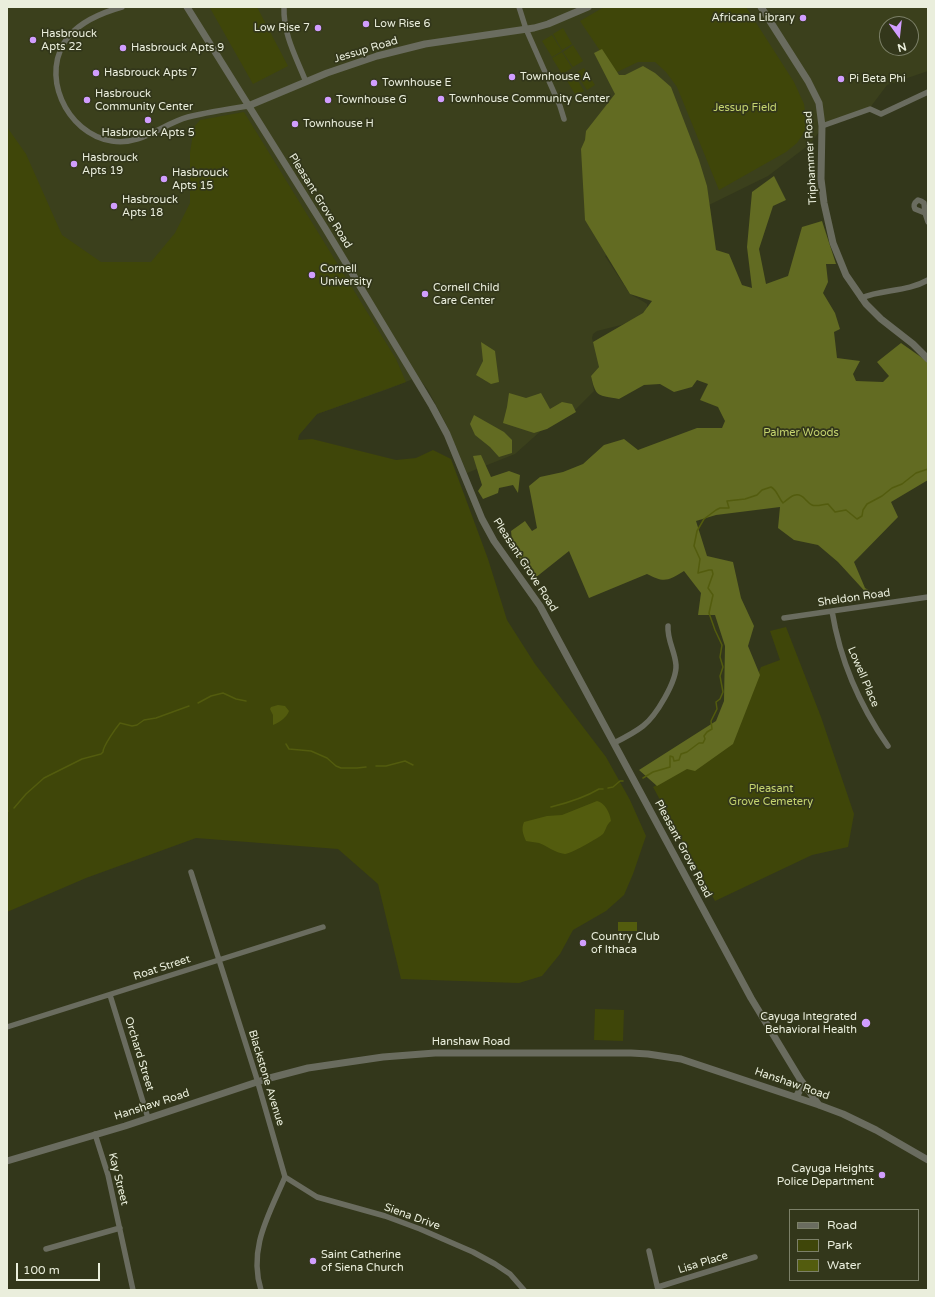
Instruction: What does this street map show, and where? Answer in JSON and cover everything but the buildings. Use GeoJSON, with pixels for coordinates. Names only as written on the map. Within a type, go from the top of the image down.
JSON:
{"type":"FeatureCollection","features":[{"type":"Feature","properties":{"kind":"street"},"geometry":{"type":"LineString","coordinates":[[122,7],[83,24],[69,36],[60,52],[56,70],[56,83],[59,95],[68,112],[77,124],[103,140],[127,142],[144,138],[188,117],[248,106]]}},
{"type":"Feature","properties":{"kind":"street","name":"Pleasant Grove Road"},"geometry":{"type":"LineString","coordinates":[[187,7],[321,222],[432,406],[447,434],[482,519],[494,541],[540,606],[743,985],[800,1079],[819,1105]]}},
{"type":"Feature","properties":{"kind":"street"},"geometry":{"type":"LineString","coordinates":[[284,7],[287,35],[306,82]]}},
{"type":"Feature","properties":{"kind":"street"},"geometry":{"type":"LineString","coordinates":[[519,7],[526,29],[560,106],[564,119]]}},
{"type":"Feature","properties":{"kind":"street","name":"Jessup Road"},"geometry":{"type":"LineString","coordinates":[[248,106],[306,82],[366,60],[413,47],[526,29],[548,24],[588,7]]}},
{"type":"Feature","properties":{"kind":"street","name":"Triphammer Road"},"geometry":{"type":"LineString","coordinates":[[761,7],[813,89],[820,108],[822,126],[821,179],[829,228],[846,275],[862,298],[881,319],[927,356]]}},
{"type":"Feature","properties":{"kind":"street"},"geometry":{"type":"LineString","coordinates":[[822,126],[870,109],[881,114],[928,92]]}},
{"type":"Feature","properties":{"kind":"street"},"geometry":{"type":"LineString","coordinates":[[925,213],[928,222]]}},
{"type":"Feature","properties":{"kind":"street"},"geometry":{"type":"LineString","coordinates":[[862,298],[878,292],[910,287],[928,280]]}},
{"type":"Feature","properties":{"kind":"street","name":"Sheldon Road"},"geometry":{"type":"LineString","coordinates":[[784,618],[928,597]]}},
{"type":"Feature","properties":{"kind":"street","name":"Lowell Place"},"geometry":{"type":"LineString","coordinates":[[832,611],[839,646],[860,699],[868,715],[888,746]]}},
{"type":"Feature","properties":{"kind":"street"},"geometry":{"type":"LineString","coordinates":[[614,743],[647,722],[660,704],[671,683],[676,666],[669,639],[668,626]]}},
{"type":"Feature","properties":{"kind":"street","name":"Blackstone Avenue"},"geometry":{"type":"LineString","coordinates":[[191,872],[258,1082],[285,1177]]}},
{"type":"Feature","properties":{"kind":"street","name":"Roat Street"},"geometry":{"type":"LineString","coordinates":[[7,1027],[219,959],[323,928]]}},
{"type":"Feature","properties":{"kind":"street","name":"Orchard Street"},"geometry":{"type":"LineString","coordinates":[[110,995],[148,1118]]}},
{"type":"Feature","properties":{"kind":"street","name":"Hanshaw Road"},"geometry":{"type":"LineString","coordinates":[[7,1161],[148,1118],[258,1082],[308,1068],[406,1054],[435,1053],[631,1053],[681,1059],[843,1114],[876,1130],[928,1160]]}},
{"type":"Feature","properties":{"kind":"street"},"geometry":{"type":"LineString","coordinates":[[796,1097],[800,1090],[800,1079]]}},
{"type":"Feature","properties":{"kind":"street","name":"Kay Street"},"geometry":{"type":"LineString","coordinates":[[95,1134],[108,1174],[133,1290]]}},
{"type":"Feature","properties":{"kind":"street"},"geometry":{"type":"LineString","coordinates":[[261,1290],[256,1267],[260,1239],[268,1213],[285,1177]]}},
{"type":"Feature","properties":{"kind":"street","name":"Siena Drive"},"geometry":{"type":"LineString","coordinates":[[285,1177],[317,1196],[385,1216],[420,1229],[473,1252],[510,1274],[524,1290]]}},
{"type":"Feature","properties":{"kind":"street"},"geometry":{"type":"LineString","coordinates":[[46,1249],[120,1228]]}},
{"type":"Feature","properties":{"kind":"street"},"geometry":{"type":"LineString","coordinates":[[648,1251],[658,1289]]}},
{"type":"Feature","properties":{"kind":"street","name":"Lisa Place"},"geometry":{"type":"LineString","coordinates":[[658,1289],[755,1257]]}},
{"type":"Feature","properties":{"kind":"shaded area","name":"Cornell University"},"geometry":{"type":"Polygon","coordinates":[[[7,7],[928,7],[928,71],[887,85],[869,109],[822,128],[810,144],[768,176],[605,256],[630,294],[647,304],[647,309],[636,319],[621,325],[597,331],[593,334],[592,338],[599,359],[599,367],[591,376],[594,391],[576,409],[543,429],[515,454],[467,473],[445,422],[428,390],[418,377],[317,414],[299,435],[297,441],[7,512],[7,7]]]}},
{"type":"Feature","properties":{"kind":"green space"},"geometry":{"type":"Polygon","coordinates":[[[257,7],[288,66],[253,84],[210,8],[257,7]]]}},
{"type":"Feature","properties":{"kind":"green space","name":"Jessup Field"},"geometry":{"type":"Polygon","coordinates":[[[604,7],[746,7],[794,82],[804,104],[806,118],[805,131],[797,143],[786,152],[719,190],[677,87],[666,72],[655,62],[638,62],[615,73],[580,21],[604,7]]]}},
{"type":"Feature","properties":{"kind":"green space"},"geometry":{"type":"Polygon","coordinates":[[[563,28],[572,44],[562,50],[553,34],[563,28]]]}},
{"type":"Feature","properties":{"kind":"green space"},"geometry":{"type":"Polygon","coordinates":[[[552,35],[562,51],[552,57],[542,41],[552,35]]]}},
{"type":"Feature","properties":{"kind":"green space"},"geometry":{"type":"Polygon","coordinates":[[[573,45],[583,61],[573,67],[563,52],[573,45]]]}},
{"type":"Feature","properties":{"kind":"green space","name":"Palmer Woods"},"geometry":{"type":"Polygon","coordinates":[[[602,49],[619,75],[625,75],[643,66],[655,73],[671,87],[699,160],[707,186],[716,250],[729,254],[742,285],[752,288],[747,247],[752,192],[774,176],[786,200],[773,206],[759,249],[766,284],[788,276],[802,227],[822,221],[836,264],[826,264],[828,282],[823,293],[835,313],[840,329],[834,332],[837,358],[860,361],[853,374],[856,381],[883,382],[889,376],[877,362],[901,343],[928,362],[928,480],[891,502],[898,517],[854,562],[865,588],[877,595],[871,598],[838,562],[818,545],[794,540],[778,528],[780,507],[716,515],[696,521],[707,556],[733,562],[741,598],[754,626],[748,646],[760,675],[733,744],[695,771],[687,769],[657,786],[639,770],[716,721],[724,701],[725,646],[715,615],[698,615],[701,593],[684,571],[666,580],[658,579],[647,574],[589,598],[569,551],[535,578],[513,550],[511,531],[525,521],[532,531],[537,528],[529,486],[540,477],[563,472],[583,464],[604,445],[624,439],[638,450],[697,428],[722,428],[725,421],[718,407],[700,400],[708,384],[697,380],[692,387],[674,392],[660,384],[644,385],[619,399],[602,396],[597,392],[593,383],[591,376],[599,367],[593,342],[643,313],[652,301],[630,294],[585,220],[581,149],[585,140],[586,131],[615,94],[594,53],[602,49]]]}},
{"type":"Feature","properties":{"kind":"green space"},"geometry":{"type":"Polygon","coordinates":[[[562,52],[572,68],[562,74],[552,58],[562,52]]]}},
{"type":"Feature","properties":{"kind":"green space"},"geometry":{"type":"Polygon","coordinates":[[[584,68],[595,85],[587,90],[576,73],[584,68]]]}},
{"type":"Feature","properties":{"kind":"green space"},"geometry":{"type":"Polygon","coordinates":[[[574,74],[584,91],[576,96],[566,79],[574,74]]]}},
{"type":"Feature","properties":{"kind":"green space"},"geometry":{"type":"Polygon","coordinates":[[[244,112],[396,359],[406,382],[317,414],[299,435],[298,440],[312,439],[396,460],[416,458],[433,450],[451,459],[488,559],[507,620],[535,664],[606,757],[630,800],[646,836],[624,895],[606,911],[573,930],[560,954],[542,976],[519,983],[401,979],[378,884],[338,849],[196,838],[86,878],[7,912],[7,127],[26,154],[62,235],[101,262],[151,262],[175,233],[190,203],[190,153],[194,127],[200,120],[244,112]]]}},
{"type":"Feature","properties":{"kind":"green space"},"geometry":{"type":"Polygon","coordinates":[[[481,342],[495,351],[499,382],[491,384],[476,375],[483,361],[481,342]]]}},
{"type":"Feature","properties":{"kind":"green space"},"geometry":{"type":"Polygon","coordinates":[[[509,393],[526,398],[541,393],[550,409],[562,402],[572,404],[576,412],[547,429],[534,433],[503,423],[509,393]]]}},
{"type":"Feature","properties":{"kind":"green space"},"geometry":{"type":"Polygon","coordinates":[[[474,415],[504,432],[512,440],[512,453],[499,457],[490,447],[475,435],[470,424],[474,415]]]}},
{"type":"Feature","properties":{"kind":"green space"},"geometry":{"type":"Polygon","coordinates":[[[481,455],[491,477],[509,471],[520,475],[518,493],[513,485],[499,488],[498,493],[483,499],[478,491],[482,485],[473,456],[481,455]]]}},
{"type":"Feature","properties":{"kind":"green space","name":"Pleasant Grove Cemetery"},"geometry":{"type":"Polygon","coordinates":[[[786,627],[821,717],[854,814],[848,847],[812,855],[715,901],[653,787],[701,760],[746,702],[761,667],[780,660],[770,631],[786,627]]]}},
{"type":"Feature","properties":{"kind":"green space"},"geometry":{"type":"Polygon","coordinates":[[[595,1009],[624,1010],[623,1041],[594,1040],[595,1009]]]}},
{"type":"Feature","properties":{"kind":"water"},"geometry":{"type":"Polygon","coordinates":[[[278,705],[285,706],[289,711],[282,720],[273,725],[273,715],[270,709],[271,707],[278,705]]]}},
{"type":"Feature","properties":{"kind":"water"},"geometry":{"type":"Polygon","coordinates":[[[597,801],[607,809],[611,821],[603,834],[590,842],[572,852],[565,854],[554,851],[539,843],[526,841],[523,832],[524,822],[547,816],[562,815],[597,801]]]}},
{"type":"Feature","properties":{"kind":"water"},"geometry":{"type":"Polygon","coordinates":[[[618,922],[637,922],[637,931],[618,931],[618,922]]]}},
{"type":"Feature","properties":{"kind":"waterway"},"geometry":{"type":"LineString","coordinates":[[643,778],[653,772],[670,767],[670,756],[673,757],[674,761],[679,760],[681,754],[687,752],[699,743],[703,743],[705,739],[704,736],[712,729],[711,721],[717,709],[716,702],[720,699],[723,692],[720,676],[723,667],[720,657],[722,645],[709,613],[713,595],[708,588],[713,574],[712,570],[698,573],[700,559],[694,546],[697,531],[704,519],[720,508],[729,508],[727,501],[745,499],[757,495],[762,490],[771,487],[783,503],[794,495],[799,495],[814,506],[828,504],[835,512],[846,510],[857,519],[862,516],[863,510],[867,504],[882,496],[892,488],[902,484],[916,473],[928,469]]}},
{"type":"Feature","properties":{"kind":"waterway"},"geometry":{"type":"LineString","coordinates":[[198,703],[211,696],[223,693],[236,699],[246,701]]}},
{"type":"Feature","properties":{"kind":"waterway"},"geometry":{"type":"LineString","coordinates":[[14,808],[26,794],[44,778],[82,759],[101,754],[110,737],[120,723],[132,726],[137,725],[144,720],[156,718],[189,706]]}},
{"type":"Feature","properties":{"kind":"waterway"},"geometry":{"type":"LineString","coordinates":[[286,744],[289,749],[311,751],[327,758],[336,766],[341,768],[366,767]]}},
{"type":"Feature","properties":{"kind":"waterway"},"geometry":{"type":"LineString","coordinates":[[376,766],[386,766],[405,761],[413,765]]}},
{"type":"Feature","properties":{"kind":"waterway"},"geometry":{"type":"LineString","coordinates":[[608,788],[613,787],[620,781],[623,781]]}},
{"type":"Feature","properties":{"kind":"waterway"},"geometry":{"type":"LineString","coordinates":[[551,807],[575,800],[599,789],[603,789]]}},
{"type":"Feature","properties":{"kind":"place","name":"Africana Library"},"geometry":{"type":"Point","coordinates":[803,18]}},
{"type":"Feature","properties":{"kind":"place","name":"Low Rise 6"},"geometry":{"type":"Point","coordinates":[366,24]}},
{"type":"Feature","properties":{"kind":"place","name":"Low Rise 7"},"geometry":{"type":"Point","coordinates":[318,28]}},
{"type":"Feature","properties":{"kind":"place","name":"Hasbrouck Apts 22"},"geometry":{"type":"Point","coordinates":[33,40]}},
{"type":"Feature","properties":{"kind":"place","name":"Hasbrouck Apts 9"},"geometry":{"type":"Point","coordinates":[123,48]}},
{"type":"Feature","properties":{"kind":"place","name":"Hasbrouck Apts 7"},"geometry":{"type":"Point","coordinates":[96,73]}},
{"type":"Feature","properties":{"kind":"place","name":"Townhouse A"},"geometry":{"type":"Point","coordinates":[512,77]}},
{"type":"Feature","properties":{"kind":"place","name":"Pi Beta Phi"},"geometry":{"type":"Point","coordinates":[841,79]}},
{"type":"Feature","properties":{"kind":"place","name":"Townhouse E"},"geometry":{"type":"Point","coordinates":[374,83]}},
{"type":"Feature","properties":{"kind":"place","name":"Townhouse Community Center"},"geometry":{"type":"Point","coordinates":[441,99]}},
{"type":"Feature","properties":{"kind":"place","name":"Hasbrouck Community Center"},"geometry":{"type":"Point","coordinates":[87,100]}},
{"type":"Feature","properties":{"kind":"place","name":"Townhouse G"},"geometry":{"type":"Point","coordinates":[328,100]}},
{"type":"Feature","properties":{"kind":"place","name":"Hasbrouck Apts 5"},"geometry":{"type":"Point","coordinates":[148,120]}},
{"type":"Feature","properties":{"kind":"place","name":"Townhouse H"},"geometry":{"type":"Point","coordinates":[295,124]}},
{"type":"Feature","properties":{"kind":"place","name":"Hasbrouck Apts 19"},"geometry":{"type":"Point","coordinates":[74,164]}},
{"type":"Feature","properties":{"kind":"place","name":"Hasbrouck Apts 15"},"geometry":{"type":"Point","coordinates":[164,179]}},
{"type":"Feature","properties":{"kind":"place","name":"Hasbrouck Apts 18"},"geometry":{"type":"Point","coordinates":[114,206]}},
{"type":"Feature","properties":{"kind":"place","name":"Cornell University"},"geometry":{"type":"Point","coordinates":[312,275]}},
{"type":"Feature","properties":{"kind":"place","name":"Cornell Child Care Center"},"geometry":{"type":"Point","coordinates":[425,294]}},
{"type":"Feature","properties":{"kind":"place","name":"Country Club of Ithaca"},"geometry":{"type":"Point","coordinates":[583,943]}},
{"type":"Feature","properties":{"kind":"place","name":"Cayuga Integrated Behavioral Health"},"geometry":{"type":"Point","coordinates":[866,1023]}},
{"type":"Feature","properties":{"kind":"place","name":"Cayuga Heights Police Department"},"geometry":{"type":"Point","coordinates":[882,1175]}},
{"type":"Feature","properties":{"kind":"place","name":"Saint Catherine of Siena Church"},"geometry":{"type":"Point","coordinates":[313,1261]}}]}
